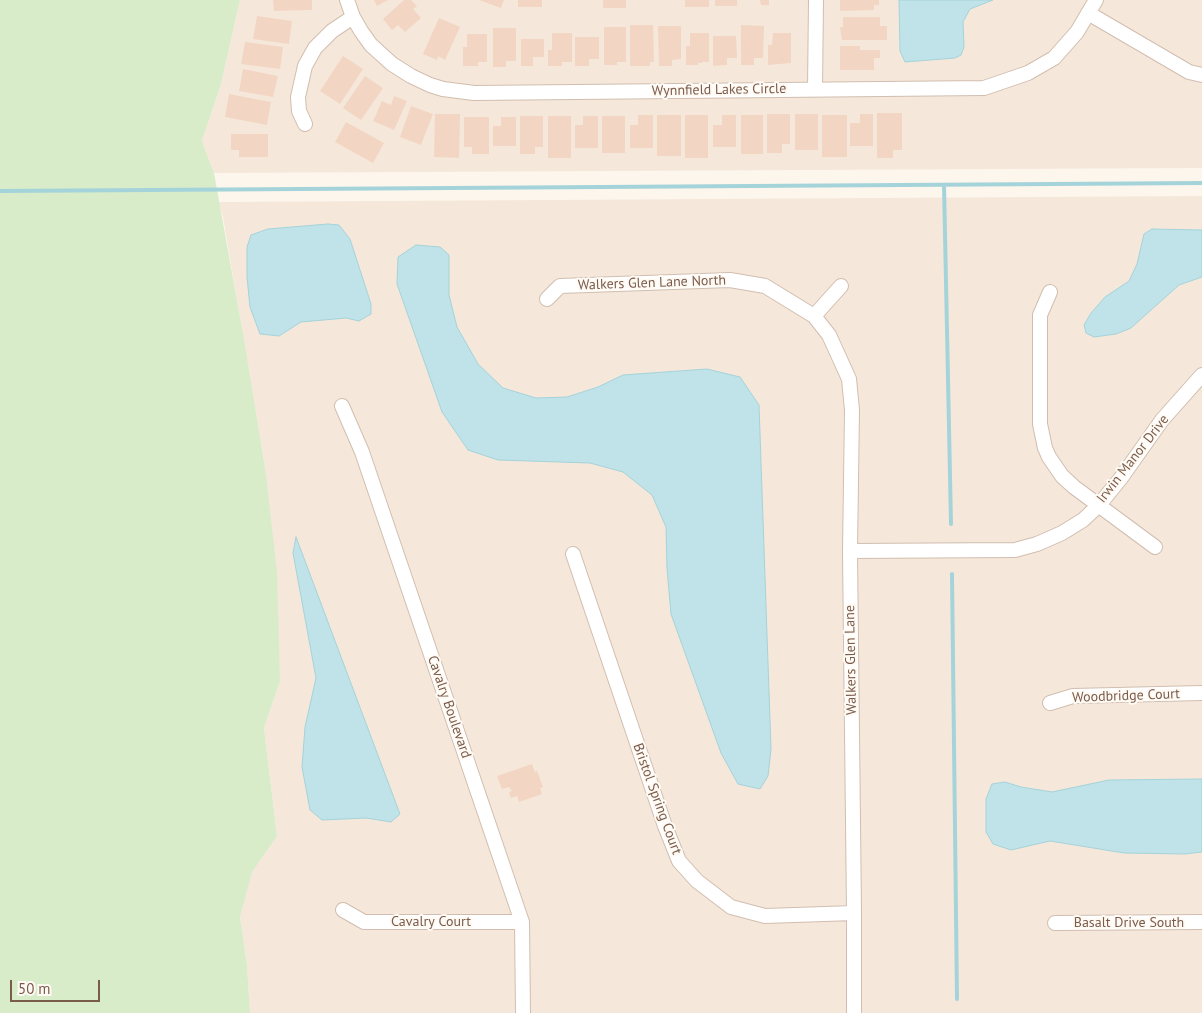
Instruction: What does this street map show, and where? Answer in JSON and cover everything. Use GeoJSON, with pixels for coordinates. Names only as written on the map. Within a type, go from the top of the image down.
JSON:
{"type":"FeatureCollection","features":[{"type":"Feature","properties":{"kind":"street","name":"Wynnfield Lakes Circle"},"geometry":{"type":"LineString","coordinates":[[346,0],[353,17],[371,45],[392,64],[419,80],[443,89],[480,93],[984,88],[998,85],[1028,73],[1054,58],[1077,32],[1096,0]]}},
{"type":"Feature","properties":{"kind":"street"},"geometry":{"type":"LineString","coordinates":[[815,89],[816,0]]}},
{"type":"Feature","properties":{"kind":"street"},"geometry":{"type":"LineString","coordinates":[[1088,13],[1189,72],[1202,75]]}},
{"type":"Feature","properties":{"kind":"street"},"geometry":{"type":"LineString","coordinates":[[306,124],[299,111],[298,97],[305,66],[318,45],[332,31],[353,17]]}},
{"type":"Feature","properties":{"kind":"street","name":"Walkers Glen Lane North"},"geometry":{"type":"LineString","coordinates":[[547,299],[560,286],[730,280],[765,286],[814,316]]}},
{"type":"Feature","properties":{"kind":"street"},"geometry":{"type":"LineString","coordinates":[[814,316],[841,286]]}},
{"type":"Feature","properties":{"kind":"street"},"geometry":{"type":"LineString","coordinates":[[1050,292],[1040,315],[1040,424],[1045,448],[1062,476],[1155,546]]}},
{"type":"Feature","properties":{"kind":"street","name":"Walkers Glen Lane"},"geometry":{"type":"LineString","coordinates":[[814,316],[830,335],[849,379],[852,410],[850,551],[854,1013]]}},
{"type":"Feature","properties":{"kind":"street","name":"Irwin Manor Drive"},"geometry":{"type":"LineString","coordinates":[[850,551],[1015,550],[1062,533],[1083,520],[1099,505],[1121,478],[1162,420],[1202,375]]}},
{"type":"Feature","properties":{"kind":"street","name":"Cavalry Boulevard"},"geometry":{"type":"LineString","coordinates":[[342,406],[362,452],[522,922],[523,1013]]}},
{"type":"Feature","properties":{"kind":"street","name":"Bristol Spring Court"},"geometry":{"type":"LineString","coordinates":[[573,554],[679,861],[697,881],[731,907],[766,916],[854,913]]}},
{"type":"Feature","properties":{"kind":"street","name":"Woodbridge Court"},"geometry":{"type":"LineString","coordinates":[[1050,703],[1073,696],[1202,693]]}},
{"type":"Feature","properties":{"kind":"street","name":"Cavalry Court"},"geometry":{"type":"LineString","coordinates":[[344,910],[364,922],[522,922]]}},
{"type":"Feature","properties":{"kind":"street","name":"Basalt Drive South"},"geometry":{"type":"LineString","coordinates":[[1056,923],[1202,922]]}},
{"type":"Feature","properties":{"kind":"shaded area"},"geometry":{"type":"Polygon","coordinates":[[[240,0],[1202,0],[1202,168],[214,173],[202,141],[221,84],[240,0]]]}},
{"type":"Feature","properties":{"kind":"shaded area"},"geometry":{"type":"Polygon","coordinates":[[[1202,196],[1202,1013],[250,1013],[247,964],[240,917],[251,872],[277,836],[264,728],[280,681],[265,466],[223,217],[218,202],[1202,196]]]}},
{"type":"Feature","properties":{"kind":"green space"},"geometry":{"type":"Polygon","coordinates":[[[0,0],[240,0],[221,84],[202,141],[214,173],[244,339],[265,467],[277,572],[280,681],[264,728],[277,836],[252,872],[240,917],[247,964],[250,1013],[0,1013],[0,0]]]}},
{"type":"Feature","properties":{"kind":"water"},"geometry":{"type":"Polygon","coordinates":[[[899,0],[993,0],[970,9],[963,22],[964,47],[961,55],[955,58],[905,62],[900,51],[899,0]]]}},
{"type":"Feature","properties":{"kind":"water"},"geometry":{"type":"Polygon","coordinates":[[[328,224],[339,225],[350,239],[371,304],[371,314],[359,321],[346,318],[301,322],[279,336],[260,334],[250,307],[247,277],[247,247],[251,235],[268,229],[328,224]]]}},
{"type":"Feature","properties":{"kind":"water"},"geometry":{"type":"Polygon","coordinates":[[[1152,229],[1202,230],[1202,277],[1179,285],[1131,328],[1116,334],[1094,337],[1086,333],[1084,325],[1091,313],[1105,297],[1129,281],[1137,264],[1144,234],[1152,229]]]}},
{"type":"Feature","properties":{"kind":"water"},"geometry":{"type":"Polygon","coordinates":[[[416,245],[440,247],[449,255],[449,295],[457,327],[478,364],[503,388],[536,398],[567,397],[598,387],[623,375],[707,369],[740,377],[759,405],[771,749],[768,776],[760,789],[738,784],[721,753],[671,614],[666,527],[652,495],[623,472],[590,463],[498,460],[468,450],[442,412],[397,284],[398,257],[416,245]]]}},
{"type":"Feature","properties":{"kind":"water"},"geometry":{"type":"Polygon","coordinates":[[[296,537],[400,814],[391,822],[366,818],[322,820],[310,810],[302,767],[305,727],[316,678],[293,553],[296,537]]]}},
{"type":"Feature","properties":{"kind":"water"},"geometry":{"type":"Polygon","coordinates":[[[1202,779],[1202,852],[1185,854],[1124,853],[1050,841],[1011,850],[993,844],[986,832],[986,799],[992,784],[1005,782],[1021,787],[1052,792],[1109,780],[1202,779]]]}},
{"type":"Feature","properties":{"kind":"building"},"geometry":{"type":"Polygon","coordinates":[[[273,0],[312,0],[312,10],[274,11],[273,0]]]}},
{"type":"Feature","properties":{"kind":"building"},"geometry":{"type":"Polygon","coordinates":[[[374,0],[388,0],[377,6],[374,0]]]}},
{"type":"Feature","properties":{"kind":"building"},"geometry":{"type":"Polygon","coordinates":[[[404,0],[411,0],[417,6],[413,9],[421,18],[405,32],[398,25],[392,30],[383,19],[404,0]]]}},
{"type":"Feature","properties":{"kind":"building"},"geometry":{"type":"Polygon","coordinates":[[[479,0],[504,0],[501,8],[479,0]]]}},
{"type":"Feature","properties":{"kind":"building"},"geometry":{"type":"Polygon","coordinates":[[[518,0],[542,0],[542,7],[518,7],[518,0]]]}},
{"type":"Feature","properties":{"kind":"building"},"geometry":{"type":"Polygon","coordinates":[[[603,0],[626,0],[626,8],[603,8],[603,0]]]}},
{"type":"Feature","properties":{"kind":"building"},"geometry":{"type":"Polygon","coordinates":[[[685,0],[709,0],[709,7],[685,7],[685,0]]]}},
{"type":"Feature","properties":{"kind":"building"},"geometry":{"type":"Polygon","coordinates":[[[715,0],[737,0],[737,6],[715,6],[715,0]]]}},
{"type":"Feature","properties":{"kind":"building"},"geometry":{"type":"Polygon","coordinates":[[[760,0],[769,0],[769,5],[761,5],[760,0]]]}},
{"type":"Feature","properties":{"kind":"building"},"geometry":{"type":"Polygon","coordinates":[[[840,0],[879,0],[879,5],[874,5],[874,10],[840,11],[840,0]]]}},
{"type":"Feature","properties":{"kind":"building"},"geometry":{"type":"Polygon","coordinates":[[[257,16],[292,21],[289,44],[253,39],[257,16]]]}},
{"type":"Feature","properties":{"kind":"building"},"geometry":{"type":"Polygon","coordinates":[[[843,17],[880,17],[880,26],[887,26],[887,40],[842,40],[840,27],[843,27],[843,17]]]}},
{"type":"Feature","properties":{"kind":"building"},"geometry":{"type":"Polygon","coordinates":[[[439,18],[460,27],[445,60],[438,56],[437,60],[423,54],[439,18]]]}},
{"type":"Feature","properties":{"kind":"building"},"geometry":{"type":"Polygon","coordinates":[[[630,25],[653,25],[654,62],[650,62],[650,66],[630,66],[630,25]]]}},
{"type":"Feature","properties":{"kind":"building"},"geometry":{"type":"Polygon","coordinates":[[[741,25],[764,26],[763,58],[754,58],[754,65],[741,65],[741,25]]]}},
{"type":"Feature","properties":{"kind":"building"},"geometry":{"type":"Polygon","coordinates":[[[658,26],[681,26],[681,59],[672,60],[672,66],[659,66],[658,26]]]}},
{"type":"Feature","properties":{"kind":"building"},"geometry":{"type":"Polygon","coordinates":[[[604,27],[626,27],[626,62],[617,62],[617,65],[604,65],[604,27]]]}},
{"type":"Feature","properties":{"kind":"building"},"geometry":{"type":"Polygon","coordinates":[[[493,28],[516,28],[516,61],[506,61],[506,67],[493,67],[493,28]]]}},
{"type":"Feature","properties":{"kind":"building"},"geometry":{"type":"Polygon","coordinates":[[[552,33],[572,33],[572,62],[562,62],[562,66],[548,66],[548,50],[552,50],[552,33]]]}},
{"type":"Feature","properties":{"kind":"building"},"geometry":{"type":"Polygon","coordinates":[[[690,33],[709,33],[709,62],[698,63],[698,65],[686,65],[686,46],[690,46],[690,33]]]}},
{"type":"Feature","properties":{"kind":"building"},"geometry":{"type":"Polygon","coordinates":[[[773,33],[791,33],[791,63],[768,65],[768,45],[772,45],[773,33]]]}},
{"type":"Feature","properties":{"kind":"building"},"geometry":{"type":"Polygon","coordinates":[[[467,34],[487,34],[487,62],[478,62],[478,66],[463,66],[463,47],[467,47],[467,34]]]}},
{"type":"Feature","properties":{"kind":"building"},"geometry":{"type":"Polygon","coordinates":[[[713,36],[736,36],[737,58],[727,58],[727,65],[713,66],[713,36]]]}},
{"type":"Feature","properties":{"kind":"building"},"geometry":{"type":"Polygon","coordinates":[[[575,37],[599,37],[599,59],[589,59],[589,66],[575,66],[575,37]]]}},
{"type":"Feature","properties":{"kind":"building"},"geometry":{"type":"Polygon","coordinates":[[[521,39],[544,39],[544,57],[533,57],[533,66],[521,66],[521,39]]]}},
{"type":"Feature","properties":{"kind":"building"},"geometry":{"type":"Polygon","coordinates":[[[245,42],[283,47],[280,69],[241,64],[245,42]]]}},
{"type":"Feature","properties":{"kind":"building"},"geometry":{"type":"Polygon","coordinates":[[[840,46],[860,46],[860,50],[880,50],[880,58],[874,58],[874,70],[840,70],[840,46]]]}},
{"type":"Feature","properties":{"kind":"building"},"geometry":{"type":"Polygon","coordinates":[[[343,56],[363,69],[340,104],[320,91],[343,56]]]}},
{"type":"Feature","properties":{"kind":"building"},"geometry":{"type":"Polygon","coordinates":[[[243,69],[278,76],[273,97],[239,91],[243,69]]]}},
{"type":"Feature","properties":{"kind":"building"},"geometry":{"type":"Polygon","coordinates":[[[365,76],[383,88],[361,120],[343,108],[365,76]]]}},
{"type":"Feature","properties":{"kind":"building"},"geometry":{"type":"Polygon","coordinates":[[[229,94],[271,102],[267,125],[225,117],[229,94]]]}},
{"type":"Feature","properties":{"kind":"building"},"geometry":{"type":"Polygon","coordinates":[[[394,96],[407,101],[394,130],[373,121],[382,101],[391,105],[394,96]]]}},
{"type":"Feature","properties":{"kind":"building"},"geometry":{"type":"Polygon","coordinates":[[[411,106],[433,114],[421,145],[400,137],[411,106]]]}},
{"type":"Feature","properties":{"kind":"building"},"geometry":{"type":"Polygon","coordinates":[[[877,113],[902,113],[902,150],[893,150],[893,158],[877,158],[877,113]]]}},
{"type":"Feature","properties":{"kind":"building"},"geometry":{"type":"Polygon","coordinates":[[[435,114],[460,114],[459,158],[434,157],[435,114]]]}},
{"type":"Feature","properties":{"kind":"building"},"geometry":{"type":"Polygon","coordinates":[[[767,114],[790,114],[790,144],[782,144],[782,153],[767,153],[767,114]]]}},
{"type":"Feature","properties":{"kind":"building"},"geometry":{"type":"Polygon","coordinates":[[[795,114],[818,114],[818,150],[795,150],[795,114]]]}},
{"type":"Feature","properties":{"kind":"building"},"geometry":{"type":"Polygon","coordinates":[[[860,114],[873,114],[873,146],[850,146],[850,123],[860,123],[860,114]]]}},
{"type":"Feature","properties":{"kind":"building"},"geometry":{"type":"Polygon","coordinates":[[[638,115],[653,115],[653,148],[630,148],[630,125],[638,125],[638,115]]]}},
{"type":"Feature","properties":{"kind":"building"},"geometry":{"type":"Polygon","coordinates":[[[657,115],[681,115],[681,156],[657,156],[657,115]]]}},
{"type":"Feature","properties":{"kind":"building"},"geometry":{"type":"Polygon","coordinates":[[[685,115],[708,115],[708,158],[685,158],[685,115]]]}},
{"type":"Feature","properties":{"kind":"building"},"geometry":{"type":"Polygon","coordinates":[[[722,115],[736,115],[736,147],[713,147],[713,125],[722,125],[722,115]]]}},
{"type":"Feature","properties":{"kind":"building"},"geometry":{"type":"Polygon","coordinates":[[[741,115],[763,115],[763,154],[741,154],[741,115]]]}},
{"type":"Feature","properties":{"kind":"building"},"geometry":{"type":"Polygon","coordinates":[[[822,115],[847,115],[847,157],[822,157],[822,115]]]}},
{"type":"Feature","properties":{"kind":"building"},"geometry":{"type":"Polygon","coordinates":[[[520,116],[543,116],[543,147],[535,147],[535,154],[520,154],[520,116]]]}},
{"type":"Feature","properties":{"kind":"building"},"geometry":{"type":"Polygon","coordinates":[[[548,116],[571,116],[571,158],[548,158],[548,116]]]}},
{"type":"Feature","properties":{"kind":"building"},"geometry":{"type":"Polygon","coordinates":[[[583,116],[598,116],[598,148],[575,148],[575,125],[583,125],[583,116]]]}},
{"type":"Feature","properties":{"kind":"building"},"geometry":{"type":"Polygon","coordinates":[[[602,116],[625,116],[625,153],[602,153],[602,116]]]}},
{"type":"Feature","properties":{"kind":"building"},"geometry":{"type":"Polygon","coordinates":[[[464,117],[489,117],[489,154],[472,154],[472,147],[464,147],[464,117]]]}},
{"type":"Feature","properties":{"kind":"building"},"geometry":{"type":"Polygon","coordinates":[[[501,117],[516,117],[516,146],[493,146],[493,126],[501,126],[501,117]]]}},
{"type":"Feature","properties":{"kind":"building"},"geometry":{"type":"Polygon","coordinates":[[[346,122],[384,143],[373,163],[335,142],[346,122]]]}},
{"type":"Feature","properties":{"kind":"building"},"geometry":{"type":"Polygon","coordinates":[[[231,134],[268,134],[268,157],[239,157],[239,150],[231,150],[231,134]]]}},
{"type":"Feature","properties":{"kind":"building"},"geometry":{"type":"Polygon","coordinates":[[[532,764],[543,787],[540,788],[542,794],[519,802],[517,796],[511,798],[509,792],[512,791],[509,787],[502,789],[497,776],[532,764]]]}},
{"type":"Feature","properties":{"kind":"waterway"},"geometry":{"type":"LineString","coordinates":[[0,191],[1202,183]]}},
{"type":"Feature","properties":{"kind":"waterway"},"geometry":{"type":"LineString","coordinates":[[944,185],[951,524]]}},
{"type":"Feature","properties":{"kind":"waterway"},"geometry":{"type":"LineString","coordinates":[[952,574],[957,999]]}}]}
